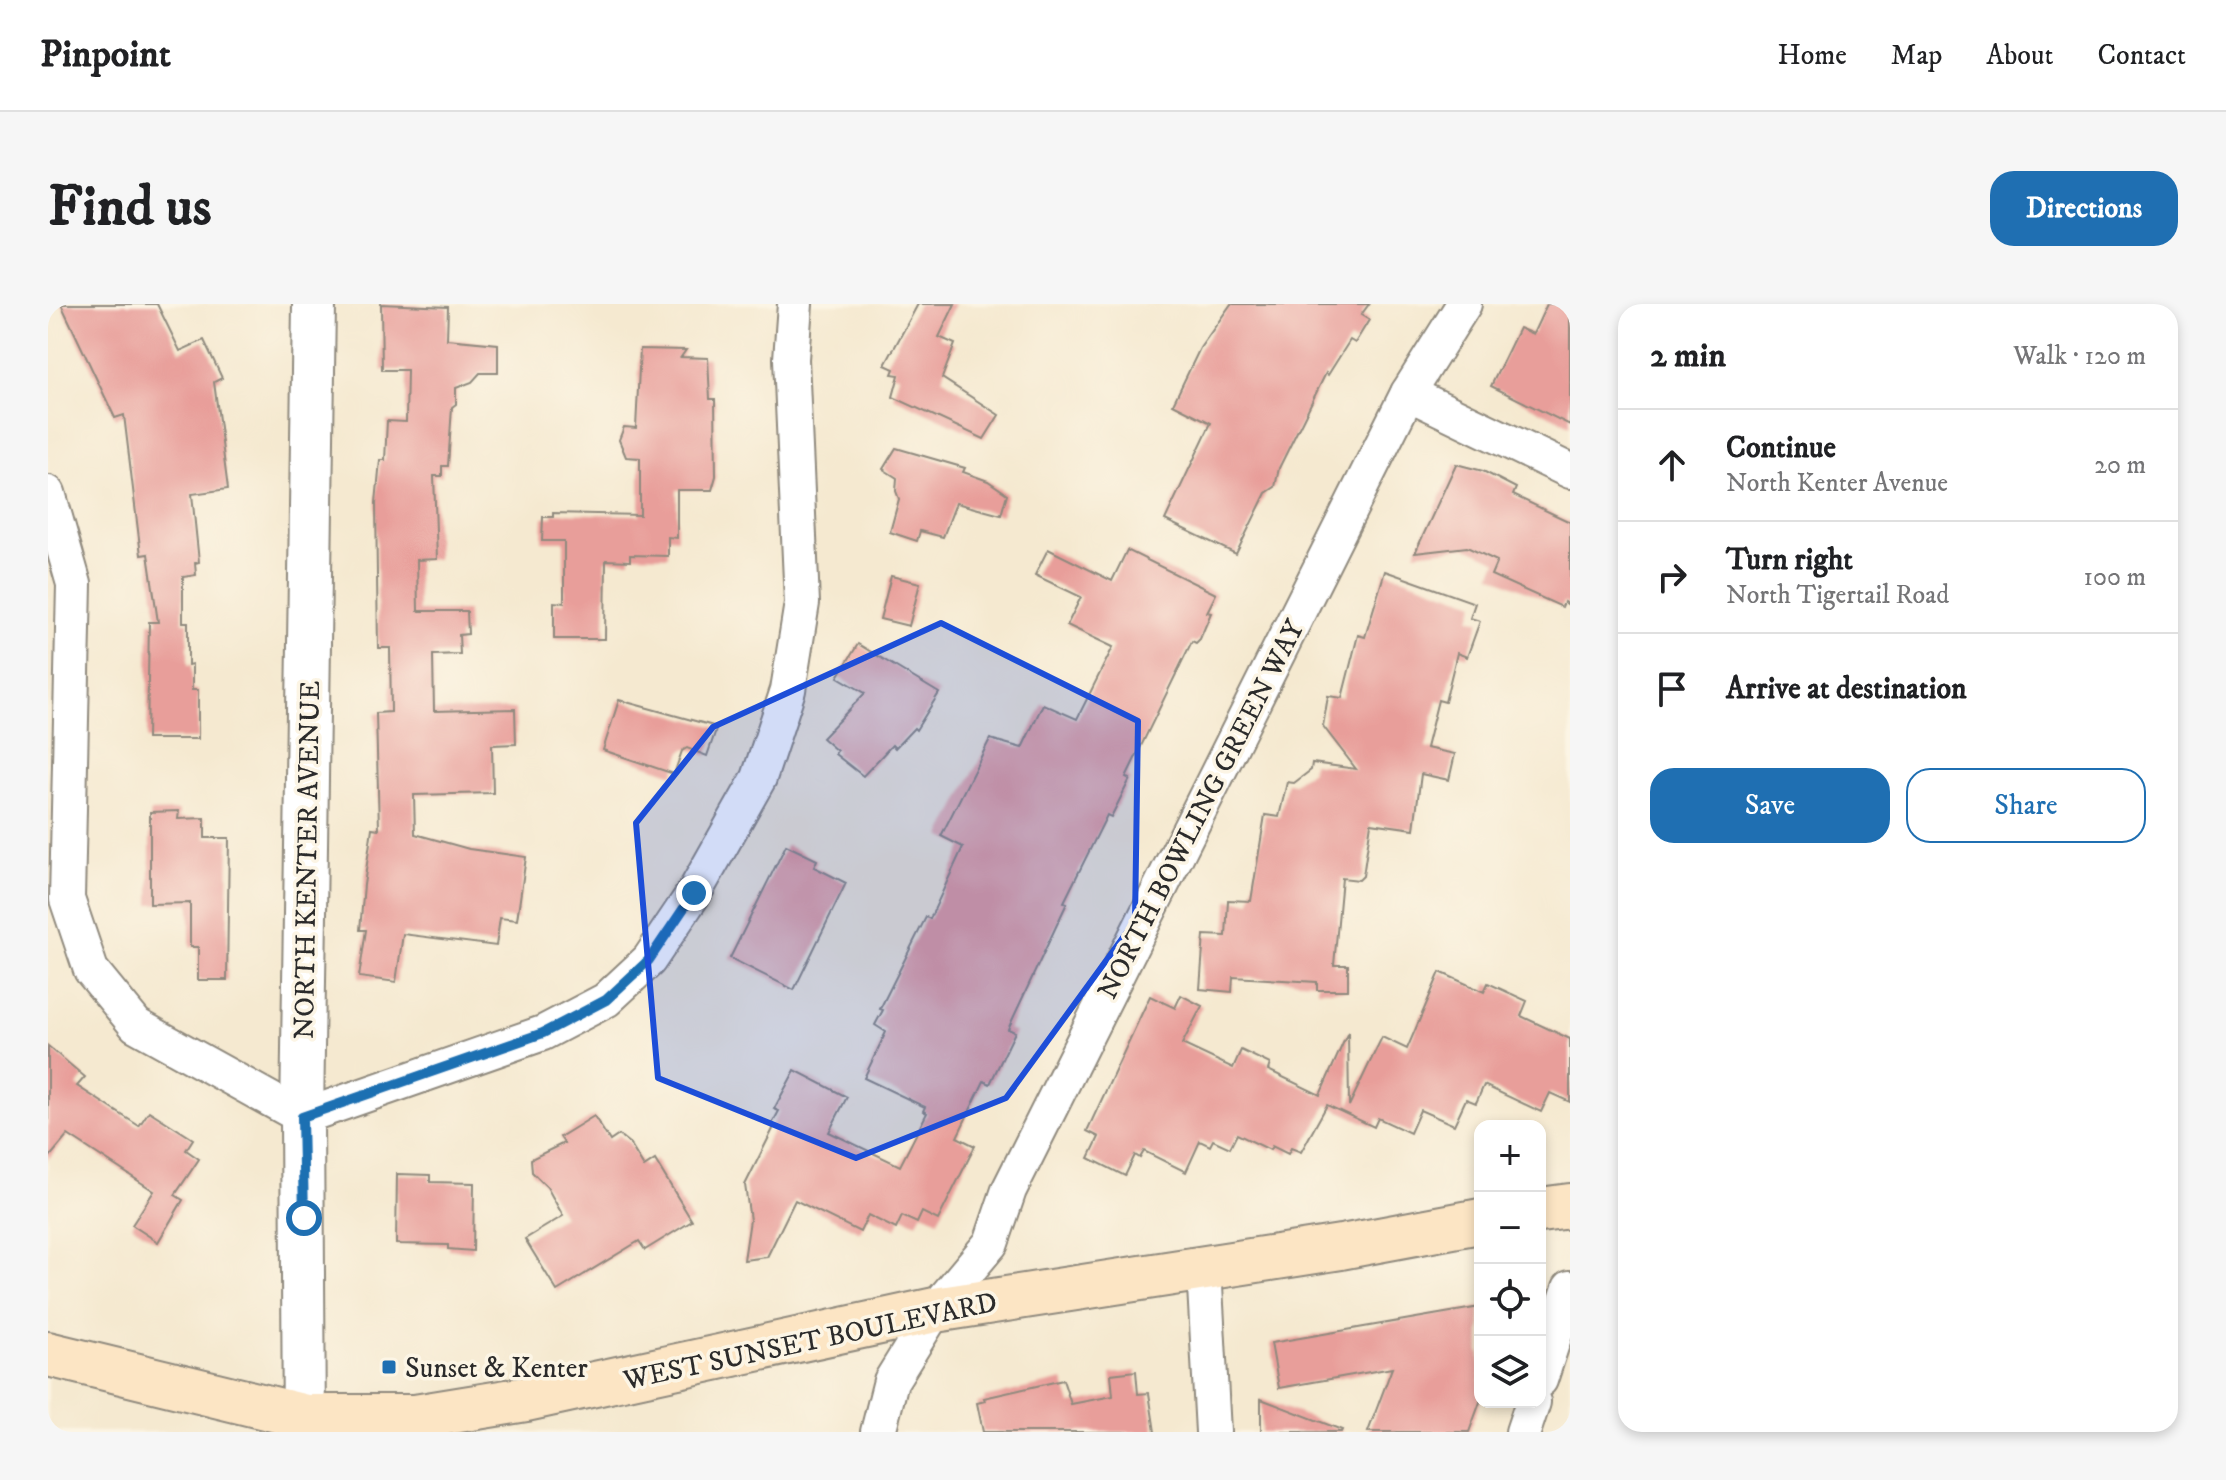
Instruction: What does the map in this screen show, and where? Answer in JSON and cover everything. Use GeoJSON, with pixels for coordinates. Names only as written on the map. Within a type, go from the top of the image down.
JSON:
{"type":"FeatureCollection","features":[{"type":"Feature","properties":{"kind":"main road"},"geometry":{"type":"LineString","coordinates":[[1546,1209],[1570,1206]]}},
{"type":"Feature","properties":{"kind":"main road","name":"WEST SUNSET BOULEVARD"},"geometry":{"type":"LineString","coordinates":[[48,1354],[305,1424],[415,1417],[468,1411],[935,1310],[1474,1222]]}},
{"type":"Feature","properties":{"kind":"street","name":"NORTH KENTER AVENUE"},"geometry":{"type":"LineString","coordinates":[[305,1424],[302,1117],[314,304]]}},
{"type":"Feature","properties":{"kind":"street"},"geometry":{"type":"LineString","coordinates":[[48,493],[74,584],[67,899],[91,970],[136,1025],[302,1117],[543,1033],[606,1000],[649,960],[694,893],[759,778],[788,690],[802,603],[791,359],[795,304]]}},
{"type":"Feature","properties":{"kind":"street","name":"NORTH BOWLING GREEN WAY"},"geometry":{"type":"LineString","coordinates":[[878,1432],[891,1381],[935,1310],[991,1243],[1009,1190],[1408,393],[1464,304]]}},
{"type":"Feature","properties":{"kind":"street"},"geometry":{"type":"LineString","coordinates":[[1408,393],[1570,471]]}},
{"type":"Feature","properties":{"kind":"street"},"geometry":{"type":"LineString","coordinates":[[1204,1268],[1213,1432]]}},
{"type":"Feature","properties":{"kind":"street"},"geometry":{"type":"LineString","coordinates":[[1546,1362],[1570,1288]]}},
{"type":"Feature","properties":{"kind":"street"},"geometry":{"type":"LineString","coordinates":[[1523,1432],[1531,1408]]}},
{"type":"Feature","properties":{"kind":"highlighted area"},"geometry":{"type":"Polygon","coordinates":[[[941,623],[1138,721],[1135,921],[1006,1098],[856,1158],[658,1078],[636,823],[713,727],[941,623]]]}},
{"type":"Feature","properties":{"kind":"building"},"geometry":{"type":"Polygon","coordinates":[[[61,304],[157,304],[180,351],[204,340],[222,378],[214,382],[228,489],[192,494],[199,562],[195,563],[196,575],[183,577],[183,622],[188,622],[188,665],[192,664],[192,690],[198,690],[198,739],[147,739],[149,622],[158,622],[148,554],[141,555],[124,415],[115,418],[61,304]]]}},
{"type":"Feature","properties":{"kind":"building"},"geometry":{"type":"Polygon","coordinates":[[[381,304],[448,307],[447,339],[498,344],[498,373],[480,373],[472,382],[456,388],[448,466],[442,466],[442,476],[434,476],[437,559],[417,560],[418,611],[467,611],[468,634],[459,635],[460,654],[433,655],[434,711],[515,709],[516,744],[492,745],[493,793],[414,795],[415,834],[469,849],[526,857],[517,920],[500,918],[496,946],[403,934],[396,982],[359,977],[366,930],[360,930],[364,885],[372,828],[379,829],[376,713],[391,712],[390,648],[378,648],[376,503],[380,460],[385,460],[387,421],[406,422],[407,370],[382,370],[381,304]]]}},
{"type":"Feature","properties":{"kind":"building"},"geometry":{"type":"Polygon","coordinates":[[[918,304],[955,304],[939,337],[955,344],[942,378],[999,415],[984,439],[893,397],[899,375],[892,374],[894,369],[885,365],[918,304]]]}},
{"type":"Feature","properties":{"kind":"building"},"geometry":{"type":"Polygon","coordinates":[[[1231,304],[1369,304],[1361,315],[1369,320],[1355,343],[1350,340],[1328,375],[1326,373],[1279,468],[1275,487],[1266,493],[1236,554],[1165,520],[1211,423],[1173,404],[1200,348],[1231,304]]]}},
{"type":"Feature","properties":{"kind":"building"},"geometry":{"type":"Polygon","coordinates":[[[1547,304],[1570,304],[1570,425],[1491,386],[1519,328],[1533,334],[1547,304]]]}},
{"type":"Feature","properties":{"kind":"building"},"geometry":{"type":"Polygon","coordinates":[[[640,349],[686,350],[681,357],[708,358],[710,399],[715,399],[716,476],[712,490],[677,490],[677,538],[668,537],[668,556],[630,555],[630,561],[606,560],[605,639],[554,639],[554,602],[564,603],[564,541],[542,541],[543,517],[553,517],[553,513],[640,515],[640,458],[626,457],[619,440],[624,427],[636,428],[640,349]]]}},
{"type":"Feature","properties":{"kind":"building"},"geometry":{"type":"Polygon","coordinates":[[[896,448],[965,468],[963,472],[988,481],[1007,494],[1001,515],[956,503],[943,537],[920,531],[917,541],[890,532],[899,499],[897,478],[883,469],[896,448]]]}},
{"type":"Feature","properties":{"kind":"building"},"geometry":{"type":"Polygon","coordinates":[[[1456,464],[1483,471],[1516,488],[1513,495],[1570,522],[1570,606],[1564,602],[1562,607],[1491,575],[1497,561],[1467,547],[1415,553],[1456,464]]]}},
{"type":"Feature","properties":{"kind":"building"},"geometry":{"type":"Polygon","coordinates":[[[1048,549],[1112,581],[1127,550],[1216,594],[1207,612],[1211,613],[1200,639],[1196,643],[1192,641],[1126,777],[1130,779],[1111,817],[1107,815],[1064,902],[1067,903],[1008,1029],[1015,1032],[990,1084],[984,1081],[957,1137],[975,1146],[938,1220],[922,1212],[917,1223],[902,1216],[896,1229],[868,1215],[860,1232],[795,1200],[767,1257],[744,1260],[750,1220],[745,1185],[774,1127],[771,1126],[779,1111],[774,1109],[795,1070],[847,1097],[829,1132],[900,1166],[927,1113],[923,1111],[925,1107],[864,1078],[886,1032],[875,1025],[883,1010],[880,1009],[926,917],[930,919],[963,847],[941,836],[990,739],[1022,748],[1043,704],[1077,719],[1113,647],[1067,625],[1081,597],[1035,575],[1048,549]]]}},
{"type":"Feature","properties":{"kind":"building"},"geometry":{"type":"Polygon","coordinates":[[[1385,571],[1475,603],[1470,618],[1480,621],[1467,657],[1457,653],[1445,702],[1438,700],[1426,748],[1455,754],[1449,780],[1421,774],[1414,829],[1371,823],[1363,876],[1359,880],[1342,878],[1334,965],[1348,965],[1348,990],[1317,990],[1317,982],[1233,977],[1232,992],[1200,989],[1204,935],[1226,936],[1228,900],[1251,901],[1265,815],[1279,817],[1287,782],[1294,783],[1311,770],[1312,763],[1356,769],[1323,726],[1328,696],[1342,698],[1358,635],[1365,637],[1385,571]]]}},
{"type":"Feature","properties":{"kind":"building"},"geometry":{"type":"Polygon","coordinates":[[[891,576],[920,583],[909,626],[880,619],[891,576]]]}},
{"type":"Feature","properties":{"kind":"building"},"geometry":{"type":"Polygon","coordinates":[[[858,644],[939,693],[916,730],[914,728],[895,748],[892,745],[863,776],[835,754],[837,751],[822,738],[865,693],[838,677],[858,644]]]}},
{"type":"Feature","properties":{"kind":"building"},"geometry":{"type":"Polygon","coordinates":[[[619,700],[717,727],[707,756],[687,748],[682,751],[674,774],[603,750],[619,700]]]}},
{"type":"Feature","properties":{"kind":"building"},"geometry":{"type":"Polygon","coordinates":[[[179,811],[178,819],[205,818],[205,838],[229,838],[227,980],[198,980],[198,947],[190,947],[190,903],[150,904],[150,812],[179,811]]]}},
{"type":"Feature","properties":{"kind":"building"},"geometry":{"type":"Polygon","coordinates":[[[786,845],[817,860],[814,867],[846,883],[794,990],[730,958],[786,845]]]}},
{"type":"Feature","properties":{"kind":"building"},"geometry":{"type":"Polygon","coordinates":[[[1440,972],[1484,992],[1488,983],[1527,1001],[1521,1016],[1570,1039],[1570,1102],[1550,1093],[1541,1112],[1484,1085],[1476,1103],[1466,1099],[1454,1125],[1420,1110],[1410,1133],[1378,1118],[1374,1127],[1327,1105],[1301,1152],[1291,1148],[1288,1154],[1272,1146],[1270,1150],[1237,1134],[1230,1148],[1213,1140],[1210,1146],[1200,1141],[1186,1172],[1144,1151],[1140,1158],[1135,1155],[1125,1176],[1089,1158],[1099,1137],[1087,1131],[1150,996],[1175,1008],[1181,995],[1202,1006],[1182,1044],[1233,1068],[1241,1050],[1270,1064],[1268,1070],[1320,1095],[1348,1032],[1349,1106],[1382,1037],[1407,1049],[1440,972]]]}},
{"type":"Feature","properties":{"kind":"building"},"geometry":{"type":"Polygon","coordinates":[[[48,1046],[85,1077],[77,1086],[139,1126],[149,1111],[193,1139],[186,1150],[199,1159],[175,1195],[183,1200],[158,1242],[132,1225],[154,1191],[68,1135],[48,1159],[48,1046]]]}},
{"type":"Feature","properties":{"kind":"building"},"geometry":{"type":"Polygon","coordinates":[[[594,1116],[610,1141],[619,1135],[630,1144],[644,1167],[655,1160],[692,1221],[645,1250],[639,1241],[557,1291],[525,1239],[563,1216],[547,1187],[532,1172],[531,1159],[564,1143],[560,1137],[594,1116]]]}},
{"type":"Feature","properties":{"kind":"building"},"geometry":{"type":"Polygon","coordinates":[[[397,1174],[430,1175],[430,1182],[474,1183],[473,1251],[448,1249],[448,1245],[396,1244],[397,1174]]]}},
{"type":"Feature","properties":{"kind":"building"},"geometry":{"type":"Polygon","coordinates":[[[1474,1308],[1474,1408],[1478,1408],[1469,1432],[1368,1432],[1392,1368],[1279,1388],[1271,1343],[1474,1308]]]}},
{"type":"Feature","properties":{"kind":"building"},"geometry":{"type":"Polygon","coordinates":[[[1136,1371],[1138,1394],[1149,1393],[1155,1432],[983,1432],[977,1403],[985,1401],[984,1398],[1063,1380],[1071,1404],[1113,1396],[1111,1374],[1136,1371]]]}},
{"type":"Feature","properties":{"kind":"building"},"geometry":{"type":"Polygon","coordinates":[[[1261,1399],[1342,1430],[1261,1432],[1261,1399]]]}},
{"type":"Feature","properties":{"kind":"place","name":"Sunset & Kenter"},"geometry":{"type":"Point","coordinates":[389,1367]}},
{"type":"Feature","properties":{"kind":"route"},"geometry":{"type":"LineString","coordinates":[[304,1218],[302,1117],[543,1033],[606,1000],[649,960],[694,893]]}}]}
